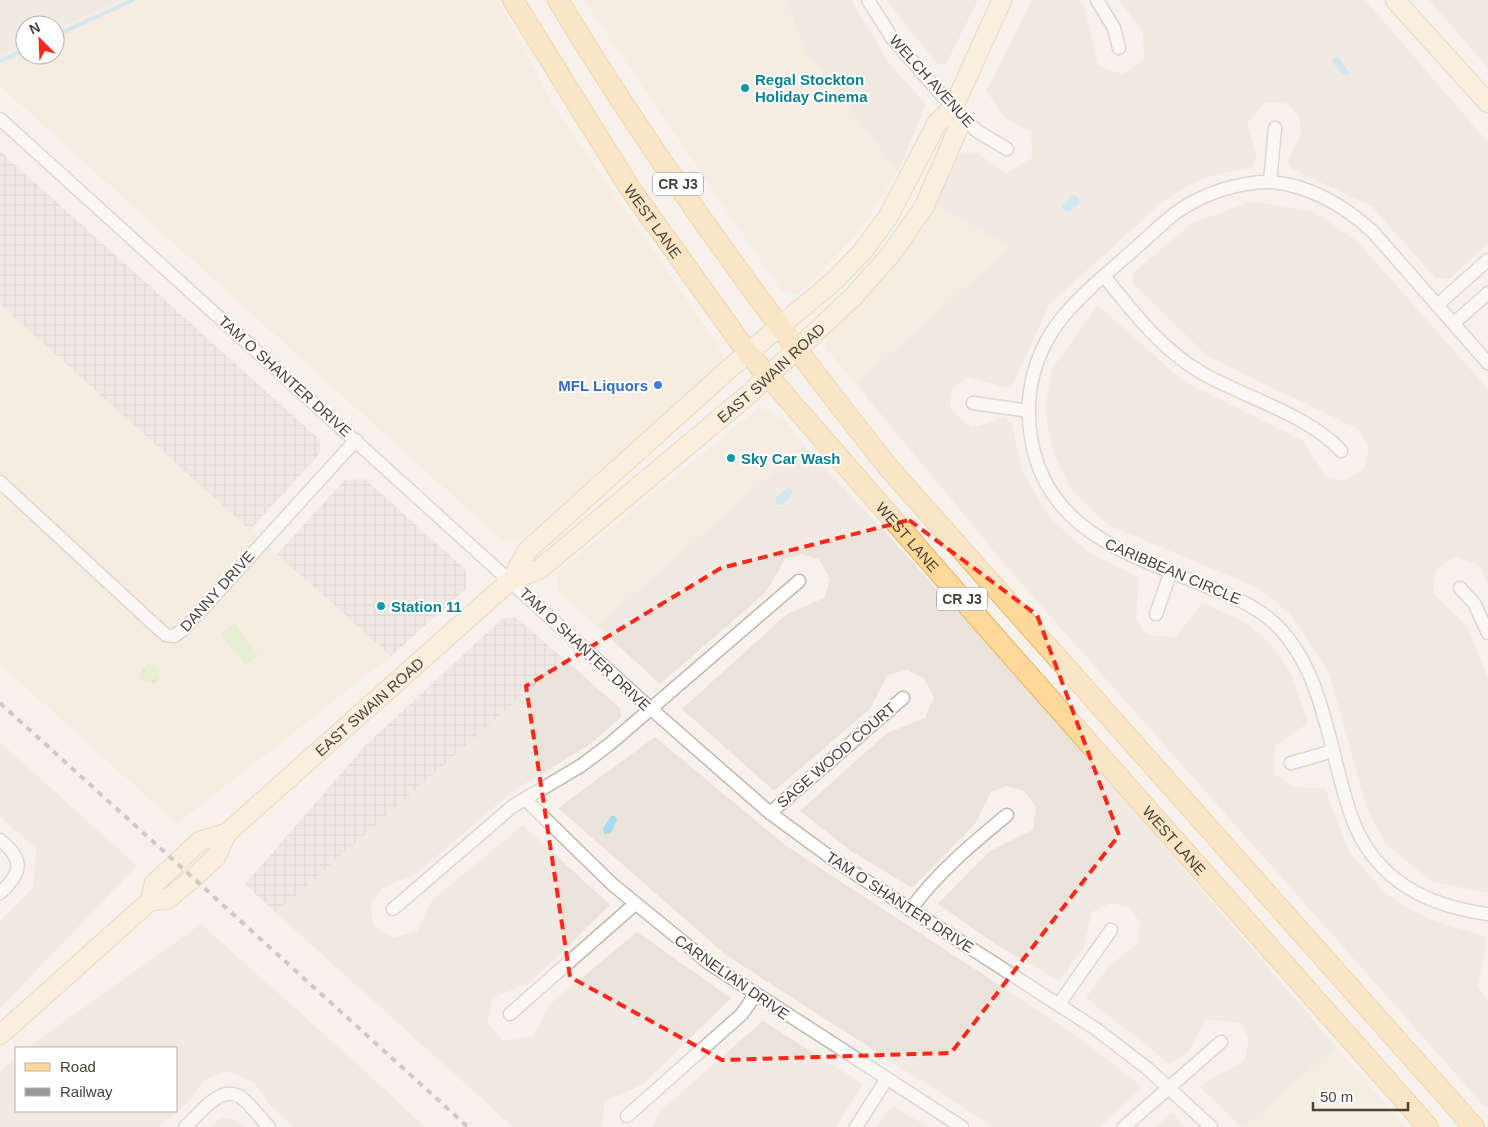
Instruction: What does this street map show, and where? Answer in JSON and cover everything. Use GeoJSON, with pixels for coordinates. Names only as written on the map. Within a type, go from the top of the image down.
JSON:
{"type":"FeatureCollection","features":[{"type":"Feature","properties":{"kind":"main road","name":"WEST LANE"},"geometry":{"type":"LineString","coordinates":[[513,0],[631,190],[748,353],[997,639],[1428,1127]]}},
{"type":"Feature","properties":{"kind":"main road","name":"WEST LANE"},"geometry":{"type":"LineString","coordinates":[[558,0],[599,67],[642,131],[796,350],[888,467],[1474,1127]]}},
{"type":"Feature","properties":{"kind":"main road","name":"EAST SWAIN ROAD"},"geometry":{"type":"LineString","coordinates":[[0,1035],[150,901],[154,884],[200,841],[227,833],[511,580],[528,550],[748,353],[834,281],[863,250],[888,217],[936,123],[953,108],[1002,0]]}},
{"type":"Feature","properties":{"kind":"main road"},"geometry":{"type":"LineString","coordinates":[[1395,0],[1488,103]]}},
{"type":"Feature","properties":{"kind":"main road","name":"EAST SWAIN ROAD"},"geometry":{"type":"LineString","coordinates":[[511,580],[540,569],[768,376],[854,296],[891,254],[924,207],[958,129],[953,108]]}},
{"type":"Feature","properties":{"kind":"street","name":"WELCH AVENUE"},"geometry":{"type":"LineString","coordinates":[[868,0],[892,38],[953,108],[977,131],[1007,149]]}},
{"type":"Feature","properties":{"kind":"street"},"geometry":{"type":"LineString","coordinates":[[1097,0],[1114,28],[1119,48]]}},
{"type":"Feature","properties":{"kind":"street","name":"TAM O SHANTER DRIVE"},"geometry":{"type":"LineString","coordinates":[[0,118],[650,708],[770,813],[834,860],[1096,1029],[1170,1088],[1211,1127]]}},
{"type":"Feature","properties":{"kind":"street"},"geometry":{"type":"LineString","coordinates":[[1270,182],[1275,128]]}},
{"type":"Feature","properties":{"kind":"street","name":"CARIBBEAN CIRCLE"},"geometry":{"type":"LineString","coordinates":[[1488,362],[1373,232],[1357,218],[1320,196],[1270,182],[1236,187],[1194,202],[1171,217],[1104,276],[1070,309],[1051,332],[1044,346],[1028,394],[1030,432],[1039,468],[1064,509],[1094,536],[1118,549],[1244,601],[1264,614],[1282,631],[1298,650],[1311,675],[1352,818],[1369,851],[1397,881],[1435,903],[1456,909],[1488,914]]}},
{"type":"Feature","properties":{"kind":"street"},"geometry":{"type":"LineString","coordinates":[[1437,305],[1488,260]]}},
{"type":"Feature","properties":{"kind":"street"},"geometry":{"type":"LineString","coordinates":[[1104,276],[1177,356],[1202,373],[1321,432],[1341,451]]}},
{"type":"Feature","properties":{"kind":"street"},"geometry":{"type":"LineString","coordinates":[[1454,324],[1488,293]]}},
{"type":"Feature","properties":{"kind":"street"},"geometry":{"type":"LineString","coordinates":[[973,403],[1029,411]]}},
{"type":"Feature","properties":{"kind":"street","name":"DANNY DRIVE"},"geometry":{"type":"LineString","coordinates":[[0,482],[159,629],[166,635],[174,636],[184,629],[356,440]]}},
{"type":"Feature","properties":{"kind":"street"},"geometry":{"type":"LineString","coordinates":[[1156,614],[1171,571]]}},
{"type":"Feature","properties":{"kind":"street"},"geometry":{"type":"LineString","coordinates":[[393,909],[513,806],[582,765],[799,581]]}},
{"type":"Feature","properties":{"kind":"street"},"geometry":{"type":"LineString","coordinates":[[1460,588],[1474,603],[1488,633]]}},
{"type":"Feature","properties":{"kind":"street","name":"SAGE WOOD COURT"},"geometry":{"type":"LineString","coordinates":[[770,813],[903,698]]}},
{"type":"Feature","properties":{"kind":"street"},"geometry":{"type":"LineString","coordinates":[[1291,763],[1333,751]]}},
{"type":"Feature","properties":{"kind":"street","name":"CARNELIAN DRIVE"},"geometry":{"type":"LineString","coordinates":[[525,799],[635,904],[710,964],[886,1080],[962,1127]]}},
{"type":"Feature","properties":{"kind":"street"},"geometry":{"type":"LineString","coordinates":[[910,910],[928,885],[945,868],[1008,815]]}},
{"type":"Feature","properties":{"kind":"street"},"geometry":{"type":"LineString","coordinates":[[0,840],[15,854],[18,862],[18,869],[11,883],[0,893]]}},
{"type":"Feature","properties":{"kind":"street"},"geometry":{"type":"LineString","coordinates":[[510,1014],[635,904]]}},
{"type":"Feature","properties":{"kind":"street"},"geometry":{"type":"LineString","coordinates":[[1059,1004],[1111,930]]}},
{"type":"Feature","properties":{"kind":"street"},"geometry":{"type":"LineString","coordinates":[[627,1116],[742,1014],[755,995]]}},
{"type":"Feature","properties":{"kind":"street"},"geometry":{"type":"LineString","coordinates":[[1124,1127],[1221,1042]]}},
{"type":"Feature","properties":{"kind":"street"},"geometry":{"type":"LineString","coordinates":[[856,1127],[886,1080]]}},
{"type":"Feature","properties":{"kind":"street"},"geometry":{"type":"LineString","coordinates":[[185,1127],[216,1097],[228,1094],[239,1096],[269,1127]]}},
{"type":"Feature","properties":{"kind":"highlighted area"},"geometry":{"type":"Polygon","coordinates":[[[909,520],[1037,615],[1119,835],[951,1053],[722,1060],[570,977],[526,686],[721,568],[909,520]]]}},
{"type":"Feature","properties":{"kind":"shaded area"},"geometry":{"type":"Polygon","coordinates":[[[0,0],[123,0],[65,26],[65,15],[15,15],[15,48],[0,55],[0,0]]]}},
{"type":"Feature","properties":{"kind":"shaded area"},"geometry":{"type":"Polygon","coordinates":[[[123,0],[498,0],[553,105],[723,353],[722,364],[519,541],[503,541],[0,86],[0,55],[15,48],[15,65],[65,65],[65,26],[123,0]]]}},
{"type":"Feature","properties":{"kind":"shaded area"},"geometry":{"type":"Polygon","coordinates":[[[584,0],[786,0],[805,50],[898,172],[857,234],[799,294],[782,292],[584,0]]]}},
{"type":"Feature","properties":{"kind":"shaded area"},"geometry":{"type":"Polygon","coordinates":[[[786,0],[851,0],[891,66],[926,104],[898,172],[805,50],[786,0]]]}},
{"type":"Feature","properties":{"kind":"shaded area"},"geometry":{"type":"Polygon","coordinates":[[[886,0],[978,0],[946,64],[938,65],[886,0]]]}},
{"type":"Feature","properties":{"kind":"shaded area"},"geometry":{"type":"Polygon","coordinates":[[[1032,0],[1080,0],[1084,5],[1098,66],[1122,74],[1144,59],[1143,31],[1118,0],[1365,0],[1488,142],[1488,244],[1449,279],[1436,278],[1371,206],[1292,169],[1287,162],[1301,133],[1299,116],[1286,103],[1266,102],[1247,123],[1257,157],[1252,167],[1203,178],[1163,201],[1049,305],[1014,383],[1006,388],[968,377],[952,390],[950,408],[971,428],[1004,418],[1012,424],[1022,471],[1052,520],[1089,553],[1139,577],[1136,619],[1147,635],[1176,637],[1202,603],[1245,622],[1271,644],[1291,673],[1308,723],[1275,746],[1274,774],[1293,787],[1325,788],[1349,852],[1387,895],[1426,918],[1487,937],[1478,987],[1488,1000],[1488,1106],[1484,1106],[1012,573],[856,384],[1011,247],[935,204],[960,153],[978,153],[1005,174],[1032,158],[1031,132],[1004,117],[986,91],[1032,0]]]}},
{"type":"Feature","properties":{"kind":"shaded area"},"geometry":{"type":"Polygon","coordinates":[[[1429,0],[1488,0],[1488,68],[1429,0]]]}},
{"type":"Feature","properties":{"kind":"shaded area"},"geometry":{"type":"Polygon","coordinates":[[[0,151],[320,440],[320,453],[250,530],[0,304],[0,151]]]}},
{"type":"Feature","properties":{"kind":"shaded area"},"geometry":{"type":"Polygon","coordinates":[[[1256,202],[1314,212],[1357,241],[1488,389],[1488,585],[1480,566],[1455,557],[1436,570],[1433,593],[1467,626],[1488,678],[1488,893],[1432,882],[1385,843],[1367,809],[1329,673],[1290,614],[1256,587],[1108,525],[1072,491],[1053,453],[1045,410],[1052,369],[1098,305],[1183,381],[1302,440],[1326,477],[1344,481],[1364,469],[1369,447],[1358,429],[1207,356],[1133,283],[1133,273],[1192,223],[1248,203],[1256,202]]]}},
{"type":"Feature","properties":{"kind":"shaded area"},"geometry":{"type":"Polygon","coordinates":[[[935,204],[1011,247],[856,384],[825,347],[826,331],[935,204]]]}},
{"type":"Feature","properties":{"kind":"shaded area"},"geometry":{"type":"Polygon","coordinates":[[[0,304],[391,656],[177,824],[0,664],[0,304]]]}},
{"type":"Feature","properties":{"kind":"shaded area"},"geometry":{"type":"Polygon","coordinates":[[[760,407],[784,419],[804,445],[597,626],[557,590],[557,572],[760,407]]]}},
{"type":"Feature","properties":{"kind":"shaded area"},"geometry":{"type":"Polygon","coordinates":[[[804,445],[1032,691],[1336,1047],[1244,1127],[1241,1127],[1199,1086],[1245,1060],[1249,1039],[1241,1023],[1206,1019],[1189,1051],[1170,1064],[1086,998],[1108,967],[1138,943],[1140,922],[1129,907],[1111,903],[1092,912],[1083,948],[1059,981],[994,943],[938,904],[990,851],[1033,830],[1036,807],[1024,791],[1006,786],[991,792],[975,824],[912,888],[851,851],[800,811],[887,733],[925,718],[934,698],[924,678],[907,670],[888,675],[869,710],[774,791],[682,709],[787,614],[824,598],[830,580],[820,560],[802,554],[785,559],[766,592],[660,684],[597,626],[804,445]]]}},
{"type":"Feature","properties":{"kind":"shaded area"},"geometry":{"type":"Polygon","coordinates":[[[365,479],[466,570],[466,589],[391,656],[277,554],[345,480],[365,479]]]}},
{"type":"Feature","properties":{"kind":"shaded area"},"geometry":{"type":"Polygon","coordinates":[[[515,617],[564,659],[276,913],[245,884],[366,745],[502,619],[515,617]]]}},
{"type":"Feature","properties":{"kind":"shaded area"},"geometry":{"type":"Polygon","coordinates":[[[564,659],[620,708],[621,717],[589,745],[513,791],[416,874],[382,888],[371,903],[373,924],[393,938],[417,931],[432,900],[523,825],[610,905],[531,982],[493,998],[487,1022],[503,1041],[533,1036],[549,1005],[637,932],[731,998],[643,1084],[605,1102],[602,1127],[513,1127],[276,913],[564,659]]]}},
{"type":"Feature","properties":{"kind":"shaded area"},"geometry":{"type":"Polygon","coordinates":[[[655,737],[785,845],[1076,1035],[1142,1087],[1100,1127],[993,1127],[726,955],[558,808],[655,737]]]}},
{"type":"Feature","properties":{"kind":"shaded area"},"geometry":{"type":"Polygon","coordinates":[[[0,742],[137,866],[0,1008],[0,921],[33,888],[36,848],[0,817],[0,742]]]}},
{"type":"Feature","properties":{"kind":"shaded area"},"geometry":{"type":"Polygon","coordinates":[[[201,924],[425,1127],[294,1127],[270,1105],[254,1082],[227,1071],[204,1080],[187,1103],[178,1111],[178,1047],[28,1047],[201,924]]]}},
{"type":"Feature","properties":{"kind":"shaded area"},"geometry":{"type":"Polygon","coordinates":[[[763,1021],[863,1084],[836,1127],[652,1127],[660,1111],[763,1021]]]}},
{"type":"Feature","properties":{"kind":"shaded area"},"geometry":{"type":"Polygon","coordinates":[[[1336,1047],[1405,1127],[1244,1127],[1336,1047]]]}},
{"type":"Feature","properties":{"kind":"shaded area"},"geometry":{"type":"Polygon","coordinates":[[[15,1059],[15,1112],[176,1112],[159,1127],[0,1127],[0,1072],[15,1059]]]}},
{"type":"Feature","properties":{"kind":"shaded area"},"geometry":{"type":"Polygon","coordinates":[[[893,1106],[928,1127],[876,1127],[893,1106]]]}},
{"type":"Feature","properties":{"kind":"shaded area"},"geometry":{"type":"Polygon","coordinates":[[[1172,1113],[1185,1127],[1155,1127],[1172,1113]]]}},
{"type":"Feature","properties":{"kind":"shaded area"},"geometry":{"type":"Polygon","coordinates":[[[221,1118],[234,1119],[244,1127],[211,1127],[221,1118]]]}},
{"type":"Feature","properties":{"kind":"green space"},"geometry":{"type":"Polygon","coordinates":[[[235,623],[258,655],[245,665],[221,634],[235,623]]]}},
{"type":"Feature","properties":{"kind":"green space"},"geometry":{"type":"Polygon","coordinates":[[[150,663],[159,671],[160,679],[155,683],[146,683],[138,675],[150,663]]]}},
{"type":"Feature","properties":{"kind":"water"},"geometry":{"type":"Polygon","coordinates":[[[1338,56],[1350,73],[1348,75],[1343,75],[1333,63],[1333,58],[1338,56]]]}},
{"type":"Feature","properties":{"kind":"water"},"geometry":{"type":"Polygon","coordinates":[[[1072,195],[1078,197],[1080,203],[1069,212],[1064,210],[1062,205],[1072,195]]]}},
{"type":"Feature","properties":{"kind":"water"},"geometry":{"type":"Polygon","coordinates":[[[787,488],[792,489],[793,493],[783,505],[776,505],[776,498],[787,488]]]}},
{"type":"Feature","properties":{"kind":"water"},"geometry":{"type":"Polygon","coordinates":[[[611,816],[615,816],[617,820],[611,833],[604,834],[603,829],[611,816]]]}},
{"type":"Feature","properties":{"kind":"waterway"},"geometry":{"type":"LineString","coordinates":[[65,31],[133,0]]}},
{"type":"Feature","properties":{"kind":"waterway"},"geometry":{"type":"LineString","coordinates":[[0,61],[15,54]]}},
{"type":"Feature","properties":{"kind":"railway"},"geometry":{"type":"LineString","coordinates":[[0,703],[468,1127]]}},
{"type":"Feature","properties":{"kind":"place","name":"Regal Stockton Holiday Cinema"},"geometry":{"type":"Point","coordinates":[745,88]}},
{"type":"Feature","properties":{"kind":"place","name":"MFL Liquors"},"geometry":{"type":"Point","coordinates":[658,385]}},
{"type":"Feature","properties":{"kind":"place","name":"Sky Car Wash"},"geometry":{"type":"Point","coordinates":[731,458]}},
{"type":"Feature","properties":{"kind":"place","name":"Station 11"},"geometry":{"type":"Point","coordinates":[381,606]}}]}
